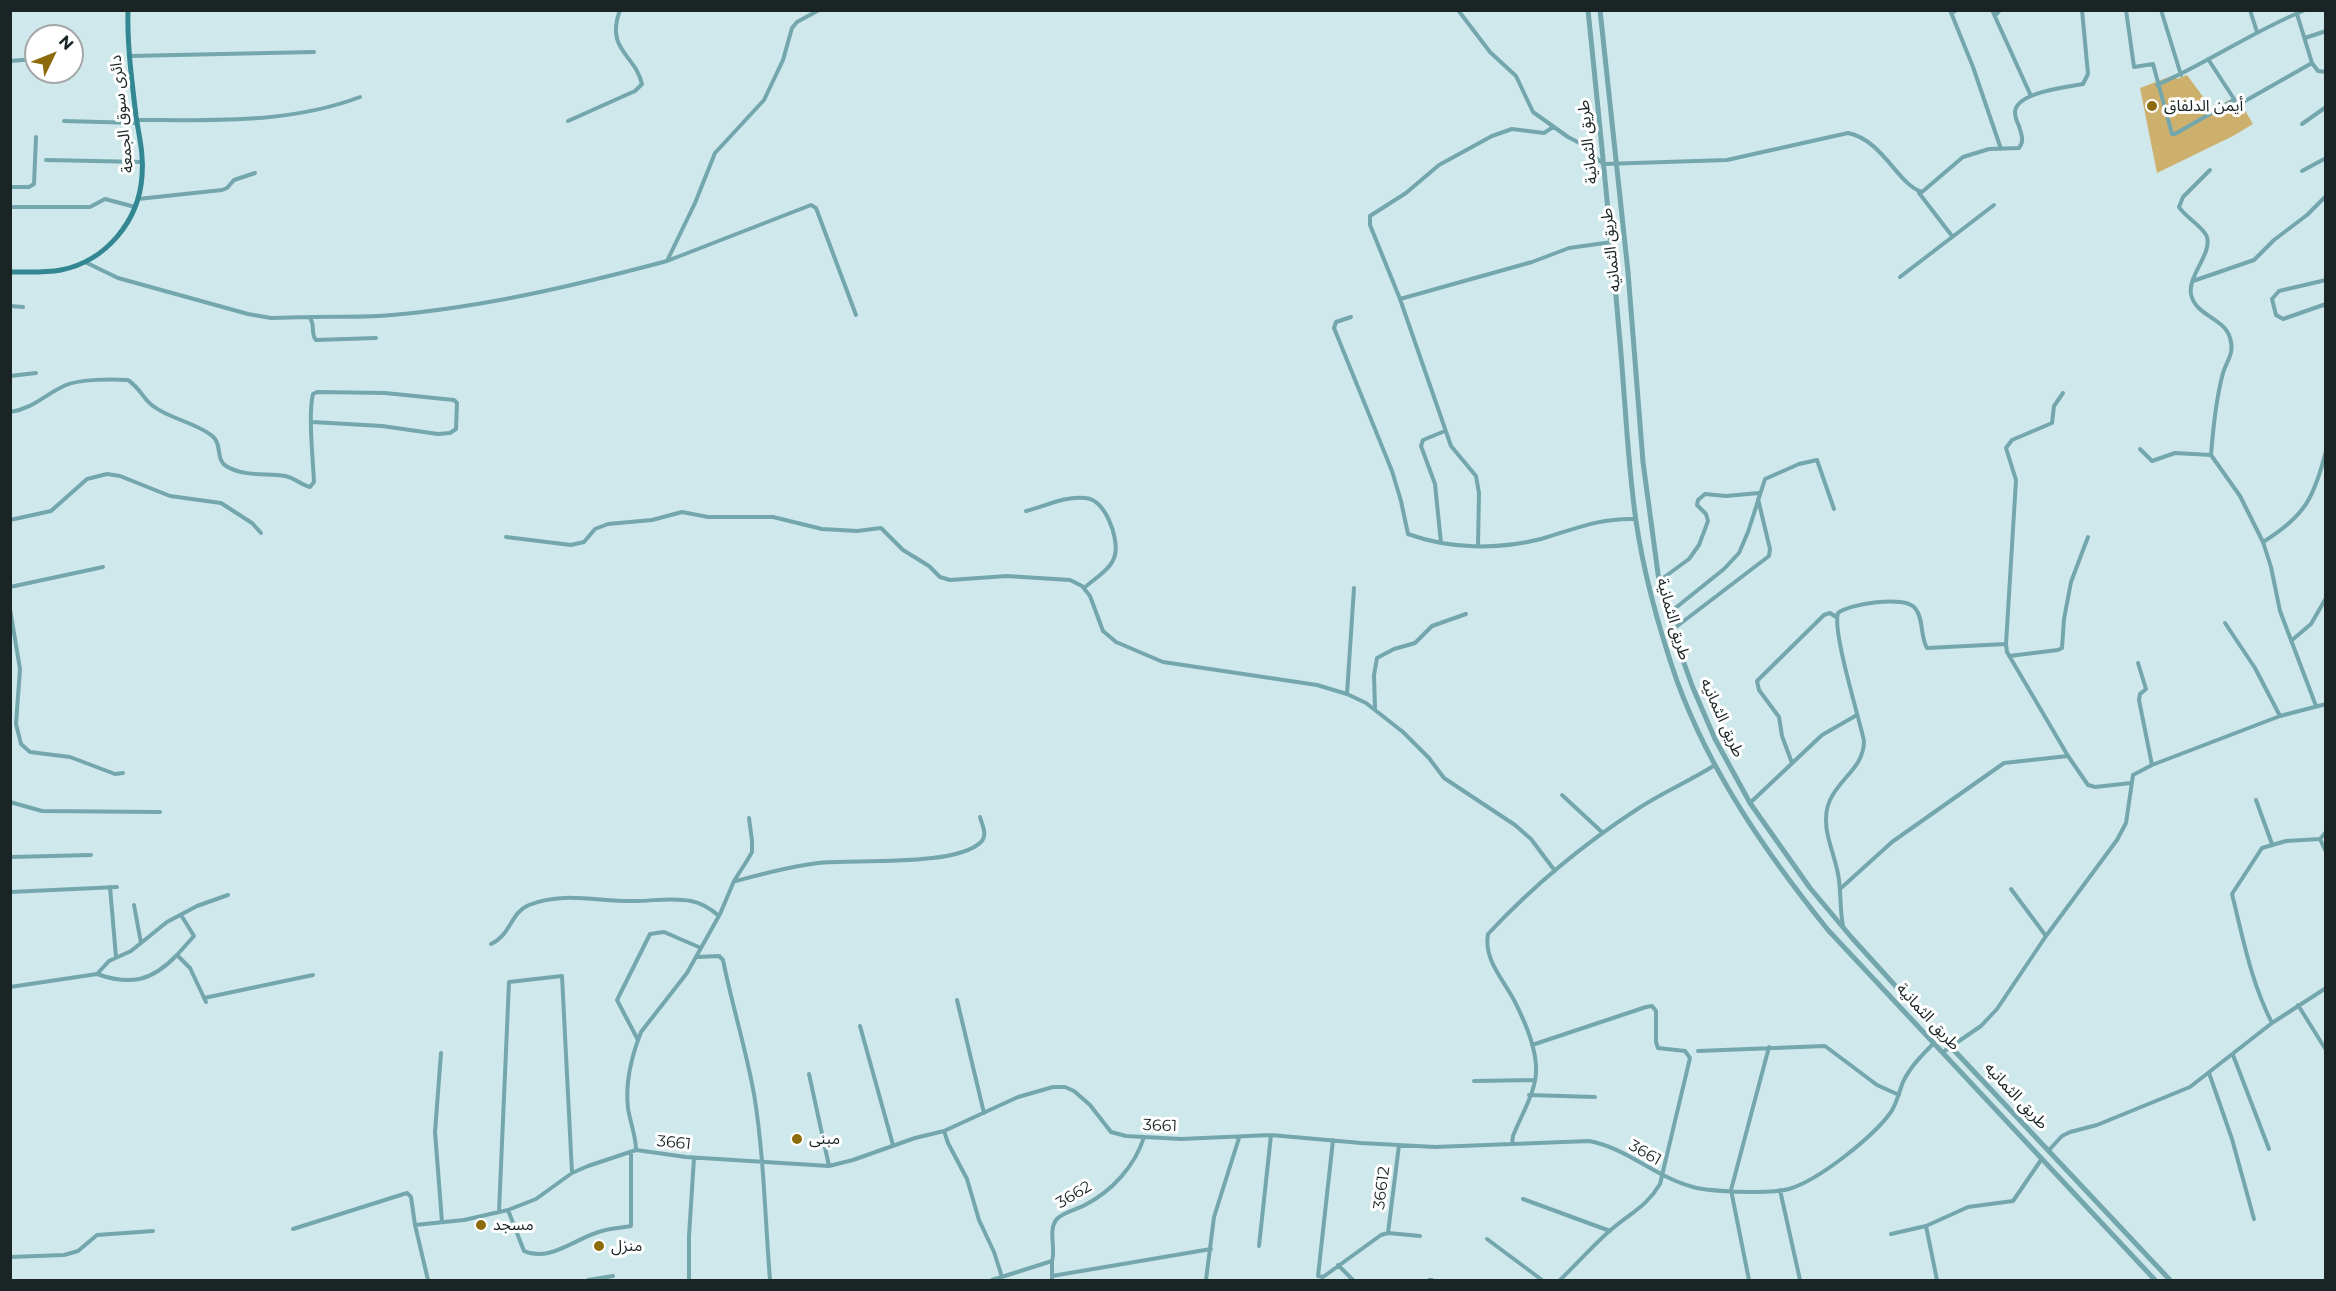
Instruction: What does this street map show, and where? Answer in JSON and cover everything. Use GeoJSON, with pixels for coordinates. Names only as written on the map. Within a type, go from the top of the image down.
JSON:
{"type":"FeatureCollection","features":[{"type":"Feature","properties":{"kind":"main road","name":"دائرى سوق الجمعة"},"geometry":{"type":"LineString","coordinates":[[10,272],[58,271],[86,262],[102,251],[117,236],[135,207],[143,175],[129,56],[128,10]]}},
{"type":"Feature","properties":{"kind":"street"},"geometry":{"type":"LineString","coordinates":[[568,121],[635,91],[642,84],[618,42],[616,31],[620,10]]}},
{"type":"Feature","properties":{"kind":"street"},"geometry":{"type":"LineString","coordinates":[[667,261],[695,203],[715,153],[764,100],[783,60],[792,28],[797,22],[819,10]]}},
{"type":"Feature","properties":{"kind":"street"},"geometry":{"type":"LineString","coordinates":[[1458,10],[1490,52],[1516,76],[1528,106],[1553,127],[1589,148],[1604,164],[1727,160],[1848,133],[1855,134],[1875,147],[1919,192],[1952,236]]}},
{"type":"Feature","properties":{"kind":"street","name":"طريق الثمانية"},"geometry":{"type":"LineString","coordinates":[[1588,10],[1612,242],[1635,519],[1657,620],[1678,682],[1715,765],[1758,837],[1828,930],[2155,1281]]}},
{"type":"Feature","properties":{"kind":"street","name":"طريق الثمانيه"},"geometry":{"type":"LineString","coordinates":[[1600,10],[1628,272],[1643,462],[1659,581],[1672,630],[1715,739],[1750,803],[1810,888],[1950,1046],[2170,1281]]}},
{"type":"Feature","properties":{"kind":"street"},"geometry":{"type":"LineString","coordinates":[[1957,10],[1950,12],[1973,67],[2001,149]]}},
{"type":"Feature","properties":{"kind":"street"},"geometry":{"type":"LineString","coordinates":[[1992,10],[2031,96]]}},
{"type":"Feature","properties":{"kind":"street"},"geometry":{"type":"LineString","coordinates":[[1995,16],[2000,10]]}},
{"type":"Feature","properties":{"kind":"street"},"geometry":{"type":"LineString","coordinates":[[1919,192],[1924,191],[1937,177],[1963,157],[1985,150],[2021,146],[2022,135],[2015,109],[2024,99],[2083,84],[2088,74],[2082,10]]}},
{"type":"Feature","properties":{"kind":"street"},"geometry":{"type":"LineString","coordinates":[[2126,10],[2134,67],[2153,64],[2157,85],[2174,135],[2234,100]]}},
{"type":"Feature","properties":{"kind":"street"},"geometry":{"type":"LineString","coordinates":[[2161,10],[2181,75]]}},
{"type":"Feature","properties":{"kind":"street"},"geometry":{"type":"LineString","coordinates":[[2250,10],[2257,32]]}},
{"type":"Feature","properties":{"kind":"street"},"geometry":{"type":"LineString","coordinates":[[2157,85],[2181,75],[2257,32],[2305,10]]}},
{"type":"Feature","properties":{"kind":"street"},"geometry":{"type":"LineString","coordinates":[[2297,14],[2312,63],[2318,71],[2325,72]]}},
{"type":"Feature","properties":{"kind":"street"},"geometry":{"type":"LineString","coordinates":[[2305,38],[2325,31]]}},
{"type":"Feature","properties":{"kind":"street"},"geometry":{"type":"LineString","coordinates":[[129,56],[314,52]]}},
{"type":"Feature","properties":{"kind":"street"},"geometry":{"type":"LineString","coordinates":[[2208,59],[2238,105],[2312,63]]}},
{"type":"Feature","properties":{"kind":"street"},"geometry":{"type":"LineString","coordinates":[[64,121],[246,120],[331,108],[360,97]]}},
{"type":"Feature","properties":{"kind":"street"},"geometry":{"type":"LineString","coordinates":[[2302,124],[2325,107]]}},
{"type":"Feature","properties":{"kind":"street"},"geometry":{"type":"LineString","coordinates":[[1478,546],[1479,493],[1476,476],[1455,452],[1445,431],[1400,299],[1370,225],[1370,216],[1406,193],[1439,165],[1492,136],[1512,129],[1544,133],[1553,127]]}},
{"type":"Feature","properties":{"kind":"street"},"geometry":{"type":"LineString","coordinates":[[10,187],[29,187],[34,184],[36,137]]}},
{"type":"Feature","properties":{"kind":"street"},"geometry":{"type":"LineString","coordinates":[[2302,171],[2325,159]]}},
{"type":"Feature","properties":{"kind":"street"},"geometry":{"type":"LineString","coordinates":[[46,160],[142,162]]}},
{"type":"Feature","properties":{"kind":"street"},"geometry":{"type":"LineString","coordinates":[[2210,170],[2180,202],[2181,210],[2207,238],[2207,247],[2193,280],[2191,291],[2194,302],[2225,328],[2232,345],[2223,376],[2211,455],[2240,496],[2263,542],[2271,567],[2275,597],[2316,706]]}},
{"type":"Feature","properties":{"kind":"street"},"geometry":{"type":"LineString","coordinates":[[138,199],[222,190],[234,180],[255,173]]}},
{"type":"Feature","properties":{"kind":"street"},"geometry":{"type":"LineString","coordinates":[[2193,280],[2254,260],[2274,240],[2307,215],[2325,196]]}},
{"type":"Feature","properties":{"kind":"street"},"geometry":{"type":"LineString","coordinates":[[10,207],[90,207],[105,199],[135,207]]}},
{"type":"Feature","properties":{"kind":"street"},"geometry":{"type":"LineString","coordinates":[[86,262],[129,282],[271,318],[391,315],[478,303],[572,286],[667,261],[811,205],[816,208],[856,315]]}},
{"type":"Feature","properties":{"kind":"street"},"geometry":{"type":"LineString","coordinates":[[1900,277],[1994,205]]}},
{"type":"Feature","properties":{"kind":"street"},"geometry":{"type":"LineString","coordinates":[[1400,299],[1532,262],[1569,248],[1612,242]]}},
{"type":"Feature","properties":{"kind":"street"},"geometry":{"type":"LineString","coordinates":[[2325,280],[2279,291],[2272,299],[2276,315],[2283,319],[2325,304]]}},
{"type":"Feature","properties":{"kind":"street"},"geometry":{"type":"LineString","coordinates":[[10,306],[23,307]]}},
{"type":"Feature","properties":{"kind":"street"},"geometry":{"type":"LineString","coordinates":[[309,317],[312,320],[313,337],[316,340],[376,338]]}},
{"type":"Feature","properties":{"kind":"street"},"geometry":{"type":"LineString","coordinates":[[1351,317],[1337,321],[1334,328],[1392,471],[1401,501],[1406,532],[1409,535],[1442,543],[1478,546],[1506,545],[1534,540],[1596,521],[1635,519]]}},
{"type":"Feature","properties":{"kind":"street"},"geometry":{"type":"LineString","coordinates":[[10,376],[36,373]]}},
{"type":"Feature","properties":{"kind":"street"},"geometry":{"type":"LineString","coordinates":[[10,412],[33,406],[64,386],[73,383],[128,380],[143,392],[154,407],[211,435],[219,444],[222,463],[226,466],[238,472],[294,478],[310,487],[314,482],[311,400],[313,394],[317,392],[385,393],[454,400],[457,403],[456,429],[450,433],[430,433],[338,422],[312,422]]}},
{"type":"Feature","properties":{"kind":"street"},"geometry":{"type":"LineString","coordinates":[[2063,393],[2054,406],[2052,423],[2012,440],[2006,448],[2016,480],[2006,644],[2009,656],[2068,756],[2091,787],[2131,783]]}},
{"type":"Feature","properties":{"kind":"street"},"geometry":{"type":"LineString","coordinates":[[1442,543],[1435,484],[1421,446],[1426,438],[1445,431]]}},
{"type":"Feature","properties":{"kind":"street"},"geometry":{"type":"LineString","coordinates":[[2140,449],[2152,461],[2175,453],[2211,455]]}},
{"type":"Feature","properties":{"kind":"street"},"geometry":{"type":"LineString","coordinates":[[2263,542],[2305,509],[2325,451]]}},
{"type":"Feature","properties":{"kind":"street"},"geometry":{"type":"LineString","coordinates":[[1667,614],[1724,569],[1739,553],[1748,532],[1758,496],[1767,477],[1799,464],[1817,460],[1834,509]]}},
{"type":"Feature","properties":{"kind":"street"},"geometry":{"type":"LineString","coordinates":[[10,520],[51,511],[87,479],[107,474],[120,476],[170,496],[221,503],[252,523],[261,533]]}},
{"type":"Feature","properties":{"kind":"street"},"geometry":{"type":"LineString","coordinates":[[1659,581],[1689,559],[1699,545],[1708,521],[1706,514],[1697,505],[1701,496],[1710,494],[1758,496]]}},
{"type":"Feature","properties":{"kind":"street"},"geometry":{"type":"LineString","coordinates":[[1672,630],[1769,556],[1770,549],[1758,496]]}},
{"type":"Feature","properties":{"kind":"street"},"geometry":{"type":"LineString","coordinates":[[1026,512],[1069,499],[1087,498],[1098,503],[1108,517],[1115,554],[1109,567],[1084,588]]}},
{"type":"Feature","properties":{"kind":"street"},"geometry":{"type":"LineString","coordinates":[[506,537],[571,545],[584,542],[595,529],[608,524],[652,520],[682,512],[708,517],[773,517],[822,529],[857,531],[881,528],[903,550],[928,566],[940,577],[950,580],[1007,576],[1070,580],[1084,588],[1090,596],[1103,631],[1116,642],[1163,662],[1300,682],[1347,694],[1375,708],[1410,739],[1444,777],[1515,825],[1531,839],[1555,871]]}},
{"type":"Feature","properties":{"kind":"street"},"geometry":{"type":"LineString","coordinates":[[2009,656],[2062,648],[2064,619],[2071,582],[2088,537]]}},
{"type":"Feature","properties":{"kind":"street"},"geometry":{"type":"LineString","coordinates":[[10,587],[103,567]]}},
{"type":"Feature","properties":{"kind":"street"},"geometry":{"type":"LineString","coordinates":[[1347,694],[1354,588]]}},
{"type":"Feature","properties":{"kind":"street"},"geometry":{"type":"LineString","coordinates":[[2291,641],[2311,624],[2325,598]]}},
{"type":"Feature","properties":{"kind":"street"},"geometry":{"type":"LineString","coordinates":[[1843,927],[1837,868],[1827,837],[1828,809],[1832,797],[1859,762],[1864,749],[1862,729],[1842,655],[1836,617],[1842,610],[1848,608],[1887,601],[1909,603],[1916,610],[1927,648],[2006,644]]}},
{"type":"Feature","properties":{"kind":"street"},"geometry":{"type":"LineString","coordinates":[[10,609],[20,669],[16,724],[21,744],[30,752],[70,758],[115,774],[123,773]]}},
{"type":"Feature","properties":{"kind":"street"},"geometry":{"type":"LineString","coordinates":[[1792,763],[1782,736],[1779,717],[1759,690],[1757,681],[1822,616],[1829,613],[1836,617]]}},
{"type":"Feature","properties":{"kind":"street"},"geometry":{"type":"LineString","coordinates":[[1375,708],[1374,675],[1377,658],[1394,649],[1415,643],[1432,626],[1466,614]]}},
{"type":"Feature","properties":{"kind":"street"},"geometry":{"type":"LineString","coordinates":[[2225,623],[2255,668],[2280,716]]}},
{"type":"Feature","properties":{"kind":"street"},"geometry":{"type":"LineString","coordinates":[[2138,663],[2146,689],[2140,694],[2139,700],[2152,765]]}},
{"type":"Feature","properties":{"kind":"street"},"geometry":{"type":"LineString","coordinates":[[1943,1052],[1974,1032],[1997,1009],[2046,936],[2120,835],[2129,813],[2133,776],[2152,765],[2280,716],[2325,704]]}},
{"type":"Feature","properties":{"kind":"street"},"geometry":{"type":"LineString","coordinates":[[1750,803],[1822,735],[1857,715]]}},
{"type":"Feature","properties":{"kind":"street"},"geometry":{"type":"LineString","coordinates":[[1840,890],[1892,842],[2004,764],[2068,756]]}},
{"type":"Feature","properties":{"kind":"street"},"geometry":{"type":"LineString","coordinates":[[1512,1144],[1537,1067],[1532,1045],[1517,1005],[1487,953],[1488,934],[1555,871],[1603,833],[1640,807],[1715,765]]}},
{"type":"Feature","properties":{"kind":"street"},"geometry":{"type":"LineString","coordinates":[[1562,795],[1603,833]]}},
{"type":"Feature","properties":{"kind":"street"},"geometry":{"type":"LineString","coordinates":[[2256,800],[2272,844]]}},
{"type":"Feature","properties":{"kind":"street"},"geometry":{"type":"LineString","coordinates":[[10,802],[42,811],[160,812]]}},
{"type":"Feature","properties":{"kind":"street"},"geometry":{"type":"LineString","coordinates":[[734,881],[816,863],[951,855],[977,846],[983,841],[985,833],[980,817]]}},
{"type":"Feature","properties":{"kind":"street"},"geometry":{"type":"LineString","coordinates":[[508,1210],[524,1251],[532,1254],[543,1254],[562,1248],[601,1231],[631,1226],[634,1151],[628,1079],[638,1041],[641,1032],[675,989],[696,957],[719,916],[734,881],[752,852],[749,818]]}},
{"type":"Feature","properties":{"kind":"street"},"geometry":{"type":"LineString","coordinates":[[2320,839],[2325,832]]}},
{"type":"Feature","properties":{"kind":"street"},"geometry":{"type":"LineString","coordinates":[[2272,1023],[2260,1000],[2253,978],[2232,896],[2236,886],[2262,848],[2286,841],[2320,839]]}},
{"type":"Feature","properties":{"kind":"street"},"geometry":{"type":"LineString","coordinates":[[2320,839],[2325,852]]}},
{"type":"Feature","properties":{"kind":"street"},"geometry":{"type":"LineString","coordinates":[[10,857],[91,855]]}},
{"type":"Feature","properties":{"kind":"street"},"geometry":{"type":"LineString","coordinates":[[110,887],[116,957]]}},
{"type":"Feature","properties":{"kind":"street"},"geometry":{"type":"LineString","coordinates":[[10,892],[117,887]]}},
{"type":"Feature","properties":{"kind":"street"},"geometry":{"type":"LineString","coordinates":[[2011,890],[2046,936]]}},
{"type":"Feature","properties":{"kind":"street"},"geometry":{"type":"LineString","coordinates":[[97,974],[116,957],[131,951],[167,922],[197,906],[228,895]]}},
{"type":"Feature","properties":{"kind":"street"},"geometry":{"type":"LineString","coordinates":[[491,944],[502,938],[517,914],[528,906],[562,899],[595,897],[623,901],[682,899],[704,905],[719,916]]}},
{"type":"Feature","properties":{"kind":"street"},"geometry":{"type":"LineString","coordinates":[[134,905],[141,944]]}},
{"type":"Feature","properties":{"kind":"street"},"geometry":{"type":"LineString","coordinates":[[10,987],[97,974],[117,980],[137,980],[165,968],[194,936],[181,915]]}},
{"type":"Feature","properties":{"kind":"street"},"geometry":{"type":"LineString","coordinates":[[638,1041],[617,1000],[650,934],[664,932],[701,948]]}},
{"type":"Feature","properties":{"kind":"street"},"geometry":{"type":"LineString","coordinates":[[177,955],[190,968],[205,1000],[313,975]]}},
{"type":"Feature","properties":{"kind":"street"},"geometry":{"type":"LineString","coordinates":[[696,957],[719,956],[723,960],[753,1091],[770,1281]]}},
{"type":"Feature","properties":{"kind":"street"},"geometry":{"type":"LineString","coordinates":[[499,1212],[508,984],[512,981],[562,976],[572,1173]]}},
{"type":"Feature","properties":{"kind":"street"},"geometry":{"type":"LineString","coordinates":[[2049,1150],[2062,1136],[2097,1125],[2190,1087],[2272,1023],[2325,988]]}},
{"type":"Feature","properties":{"kind":"street"},"geometry":{"type":"LineString","coordinates":[[957,1000],[984,1113]]}},
{"type":"Feature","properties":{"kind":"street"},"geometry":{"type":"LineString","coordinates":[[2298,1005],[2325,1050]]}},
{"type":"Feature","properties":{"kind":"street"},"geometry":{"type":"LineString","coordinates":[[1532,1045],[1646,1006],[1655,1008],[1656,1045],[1661,1049],[1685,1051],[1690,1058],[1660,1184],[1646,1204],[1610,1231],[1560,1281]]}},
{"type":"Feature","properties":{"kind":"street"},"geometry":{"type":"LineString","coordinates":[[860,1026],[893,1145]]}},
{"type":"Feature","properties":{"kind":"street","name":"3661"},"geometry":{"type":"LineString","coordinates":[[415,1225],[464,1220],[508,1210],[548,1192],[572,1173],[634,1151],[694,1158],[829,1166],[944,1131],[1032,1091],[1065,1087],[1074,1091],[1090,1105],[1111,1131],[1126,1137],[1181,1139],[1271,1135],[1435,1147],[1533,1144],[1560,1140],[1597,1142],[1621,1152],[1661,1176],[1700,1189],[1780,1190],[1798,1185],[1848,1154],[1891,1112],[1903,1082],[1914,1063],[1934,1043]]}},
{"type":"Feature","properties":{"kind":"street"},"geometry":{"type":"LineString","coordinates":[[1698,1051],[1825,1046],[1877,1085],[1899,1095]]}},
{"type":"Feature","properties":{"kind":"street"},"geometry":{"type":"LineString","coordinates":[[1749,1281],[1731,1190],[1769,1047]]}},
{"type":"Feature","properties":{"kind":"street"},"geometry":{"type":"LineString","coordinates":[[441,1053],[435,1132],[442,1222]]}},
{"type":"Feature","properties":{"kind":"street"},"geometry":{"type":"LineString","coordinates":[[2233,1055],[2269,1149]]}},
{"type":"Feature","properties":{"kind":"street"},"geometry":{"type":"LineString","coordinates":[[809,1074],[829,1166]]}},
{"type":"Feature","properties":{"kind":"street"},"geometry":{"type":"LineString","coordinates":[[2209,1074],[2232,1139],[2254,1218]]}},
{"type":"Feature","properties":{"kind":"street"},"geometry":{"type":"LineString","coordinates":[[1474,1081],[1534,1080]]}},
{"type":"Feature","properties":{"kind":"street"},"geometry":{"type":"LineString","coordinates":[[1529,1095],[1595,1097]]}},
{"type":"Feature","properties":{"kind":"street"},"geometry":{"type":"LineString","coordinates":[[944,1131],[967,1179],[979,1220],[994,1252],[1002,1277]]}},
{"type":"Feature","properties":{"kind":"street"},"geometry":{"type":"LineString","coordinates":[[1259,1246],[1271,1135]]}},
{"type":"Feature","properties":{"kind":"street","name":"3662"},"geometry":{"type":"LineString","coordinates":[[1052,1261],[1053,1228],[1057,1219],[1091,1201],[1114,1183],[1138,1154],[1144,1137]]}},
{"type":"Feature","properties":{"kind":"street"},"geometry":{"type":"LineString","coordinates":[[1206,1281],[1214,1217],[1239,1138]]}},
{"type":"Feature","properties":{"kind":"street"},"geometry":{"type":"LineString","coordinates":[[1333,1140],[1317,1274],[1319,1277],[1382,1235],[1388,1233],[1420,1236]]}},
{"type":"Feature","properties":{"kind":"street","name":"36612"},"geometry":{"type":"LineString","coordinates":[[1388,1233],[1399,1145]]}},
{"type":"Feature","properties":{"kind":"street"},"geometry":{"type":"LineString","coordinates":[[688,1281],[694,1158]]}},
{"type":"Feature","properties":{"kind":"street"},"geometry":{"type":"LineString","coordinates":[[1892,1234],[1926,1226],[1968,1206],[2013,1201],[2041,1160]]}},
{"type":"Feature","properties":{"kind":"street"},"geometry":{"type":"LineString","coordinates":[[1780,1190],[1800,1281]]}},
{"type":"Feature","properties":{"kind":"street"},"geometry":{"type":"LineString","coordinates":[[293,1229],[406,1192],[411,1197],[428,1281]]}},
{"type":"Feature","properties":{"kind":"street"},"geometry":{"type":"LineString","coordinates":[[1523,1198],[1610,1231]]}},
{"type":"Feature","properties":{"kind":"street"},"geometry":{"type":"LineString","coordinates":[[1926,1226],[1937,1281]]}},
{"type":"Feature","properties":{"kind":"street"},"geometry":{"type":"LineString","coordinates":[[10,1257],[64,1255],[78,1251],[98,1235],[153,1231]]}},
{"type":"Feature","properties":{"kind":"street"},"geometry":{"type":"LineString","coordinates":[[1487,1239],[1542,1281]]}},
{"type":"Feature","properties":{"kind":"street"},"geometry":{"type":"LineString","coordinates":[[992,1281],[1052,1261],[1052,1278],[1211,1249]]}},
{"type":"Feature","properties":{"kind":"street"},"geometry":{"type":"LineString","coordinates":[[1338,1265],[1353,1281]]}},
{"type":"Feature","properties":{"kind":"street"},"geometry":{"type":"LineString","coordinates":[[588,1281],[614,1275]]}},
{"type":"Feature","properties":{"kind":"shaded area"},"geometry":{"type":"Polygon","coordinates":[[[2174,75],[2177,79],[2187,75],[2212,109],[2231,99],[2238,109],[2243,107],[2253,124],[2157,173],[2140,88],[2174,75]]]}},
{"type":"Feature","properties":{"kind":"place","name":"أيمن الدلفاق"},"geometry":{"type":"Point","coordinates":[2152,106]}},
{"type":"Feature","properties":{"kind":"place","name":"مبنى"},"geometry":{"type":"Point","coordinates":[797,1139]}},
{"type":"Feature","properties":{"kind":"place","name":"مسجد"},"geometry":{"type":"Point","coordinates":[481,1225]}},
{"type":"Feature","properties":{"kind":"place","name":"منزل"},"geometry":{"type":"Point","coordinates":[599,1246]}}]}
